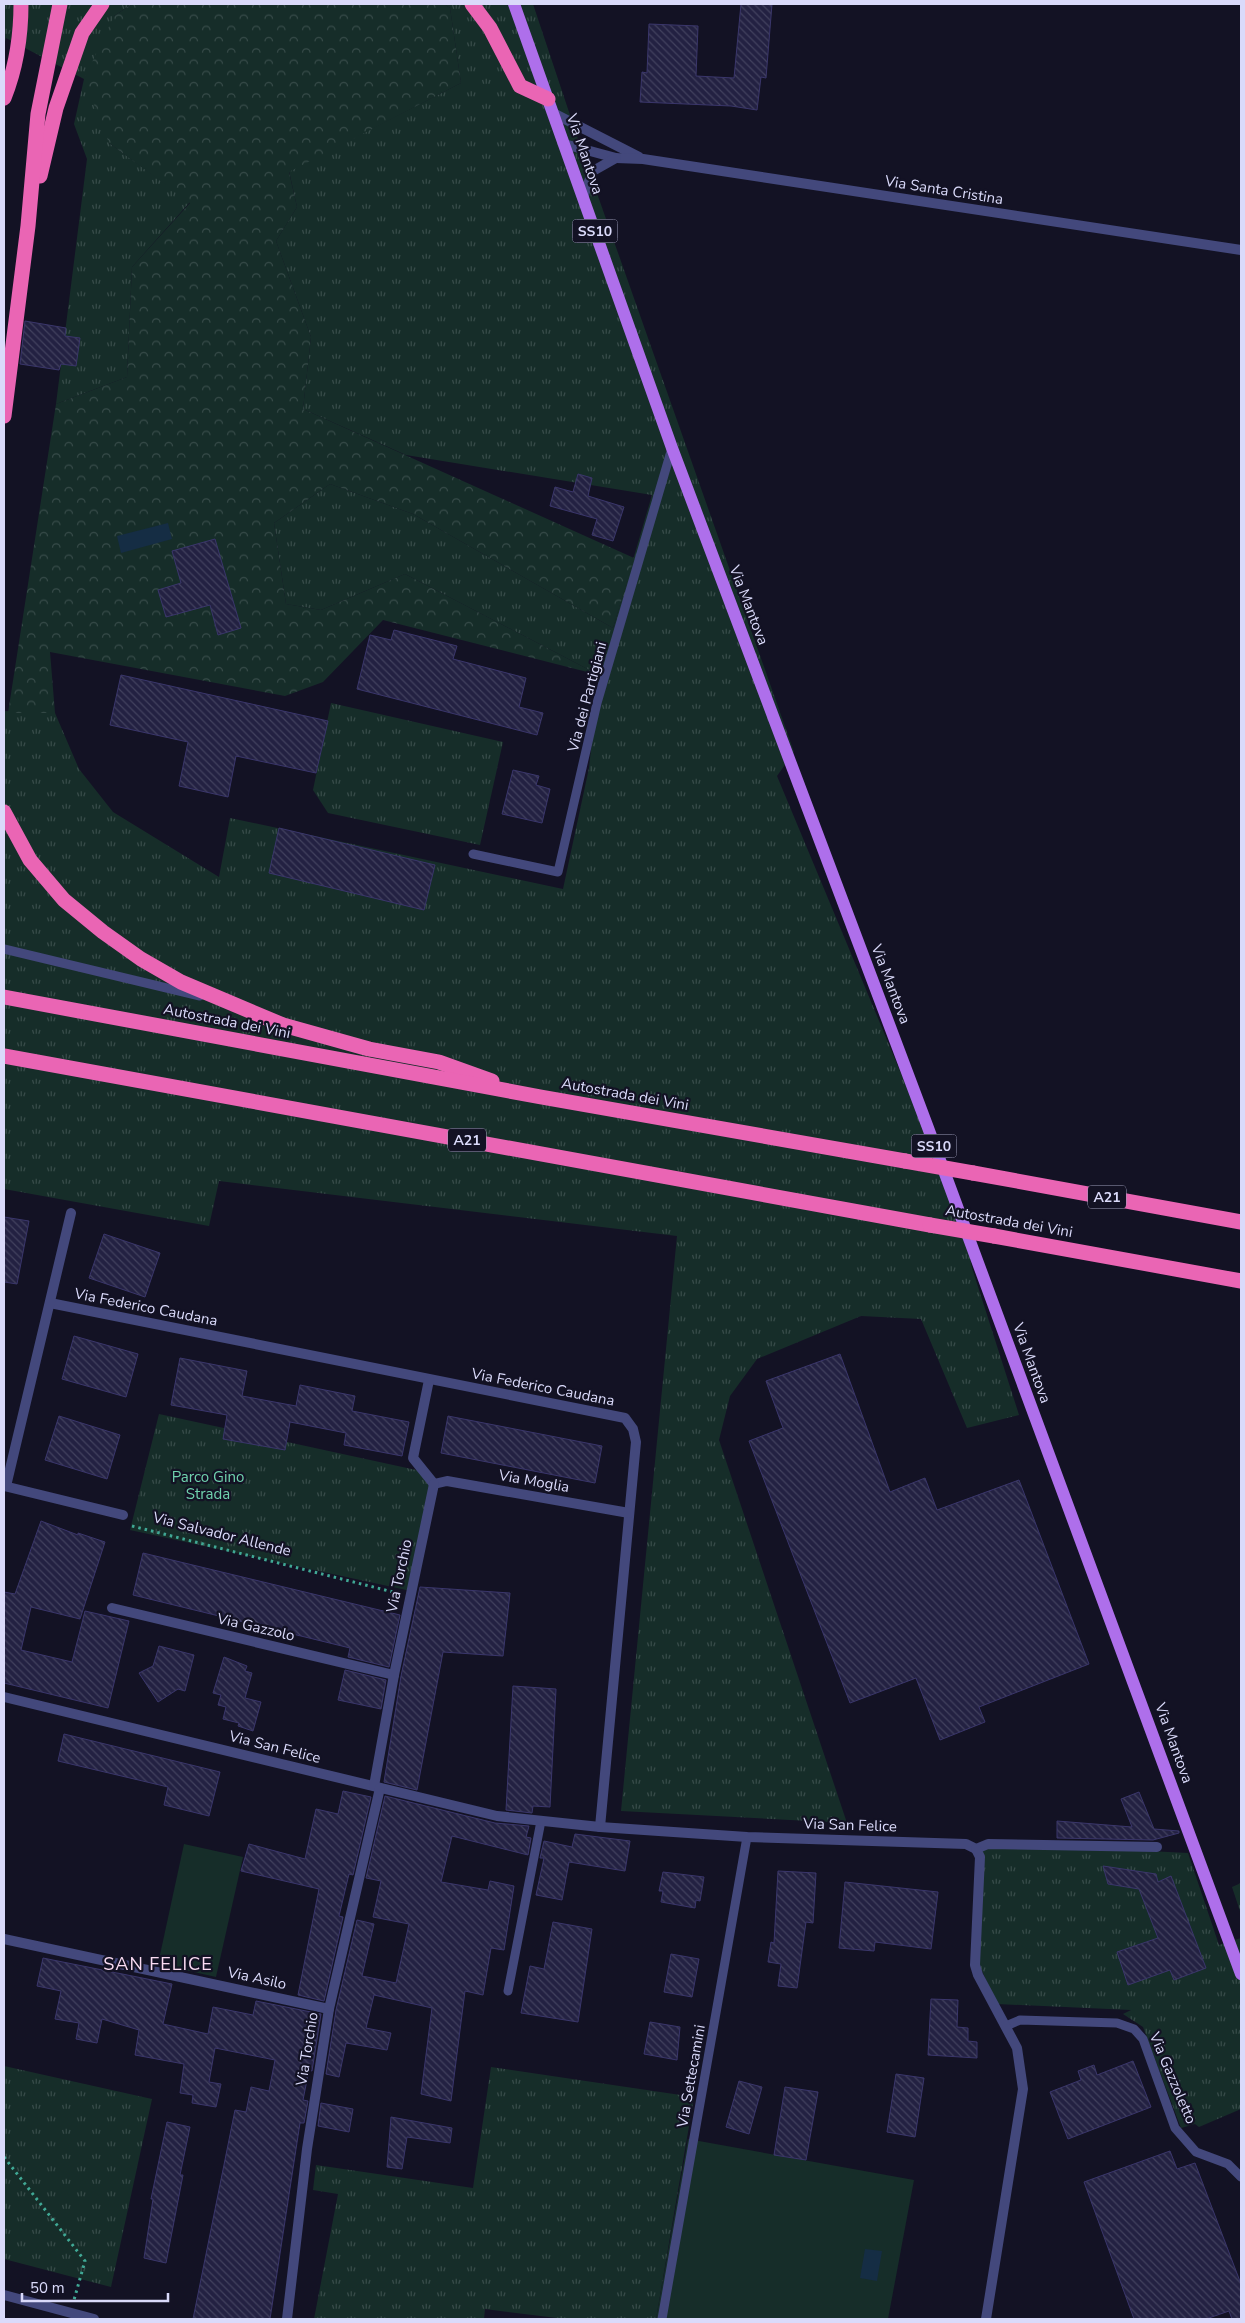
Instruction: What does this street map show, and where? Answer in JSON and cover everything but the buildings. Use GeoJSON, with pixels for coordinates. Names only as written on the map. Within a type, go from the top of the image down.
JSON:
{"type":"FeatureCollection","features":[{"type":"Feature","properties":{"kind":"highway"},"geometry":{"type":"LineString","coordinates":[[4,98],[12,79],[21,30],[21,4]]}},
{"type":"Feature","properties":{"kind":"highway"},"geometry":{"type":"LineString","coordinates":[[4,416],[28,226],[38,114],[60,4]]}},
{"type":"Feature","properties":{"kind":"highway"},"geometry":{"type":"LineString","coordinates":[[28,226],[56,108],[82,33],[102,4]]}},
{"type":"Feature","properties":{"kind":"highway"},"geometry":{"type":"LineString","coordinates":[[472,4],[490,28],[520,86],[551,106]]}},
{"type":"Feature","properties":{"kind":"highway"},"geometry":{"type":"LineString","coordinates":[[4,812],[30,860],[64,900],[103,932],[141,959],[181,982],[282,1025],[369,1049],[439,1062],[541,1098]]}},
{"type":"Feature","properties":{"kind":"highway","name":"Autostrada dei Vini"},"geometry":{"type":"LineString","coordinates":[[4,997],[541,1098],[973,1173],[1241,1222]]}},
{"type":"Feature","properties":{"kind":"highway","name":"Autostrada dei Vini"},"geometry":{"type":"LineString","coordinates":[[4,1056],[930,1226],[1241,1281]]}},
{"type":"Feature","properties":{"kind":"main road","name":"Via Mantova"},"geometry":{"type":"LineString","coordinates":[[514,4],[672,448],[927,1125],[1241,1974]]}},
{"type":"Feature","properties":{"kind":"street","name":"Via Santa Cristina"},"geometry":{"type":"LineString","coordinates":[[551,106],[643,159]]}},
{"type":"Feature","properties":{"kind":"street","name":"Via Santa Cristina"},"geometry":{"type":"LineString","coordinates":[[564,144],[616,158],[643,159],[1241,250]]}},
{"type":"Feature","properties":{"kind":"street"},"geometry":{"type":"LineString","coordinates":[[583,197],[593,171],[616,158]]}},
{"type":"Feature","properties":{"kind":"street","name":"Via Federico Caudana"},"geometry":{"type":"LineString","coordinates":[[5,1486],[70,1213]]}},
{"type":"Feature","properties":{"kind":"street","name":"Via Federico Caudana"},"geometry":{"type":"LineString","coordinates":[[50,1303],[625,1418],[634,1429],[636,1442],[600,1827]]}},
{"type":"Feature","properties":{"kind":"street"},"geometry":{"type":"LineString","coordinates":[[429,1380],[413,1458],[434,1484]]}},
{"type":"Feature","properties":{"kind":"street","name":"Via Moglia"},"geometry":{"type":"LineString","coordinates":[[434,1484],[447,1481],[629,1513]]}},
{"type":"Feature","properties":{"kind":"street","name":"Via Torchio"},"geometry":{"type":"LineString","coordinates":[[287,2319],[307,2149],[329,2009],[377,1787],[394,1675],[434,1484]]}},
{"type":"Feature","properties":{"kind":"street"},"geometry":{"type":"LineString","coordinates":[[5,1486],[123,1514]]}},
{"type":"Feature","properties":{"kind":"street","name":"Via Gazzolo"},"geometry":{"type":"LineString","coordinates":[[112,1608],[394,1675]]}},
{"type":"Feature","properties":{"kind":"street","name":"Via San Felice"},"geometry":{"type":"LineString","coordinates":[[4,1697],[497,1816],[600,1827],[747,1837],[966,1844],[976,1849],[988,1844],[1157,1848]]}},
{"type":"Feature","properties":{"kind":"street"},"geometry":{"type":"LineString","coordinates":[[976,1849],[980,1857],[975,1964],[978,1975],[1017,2048],[1023,2089],[986,2319]]}},
{"type":"Feature","properties":{"kind":"street","name":"Via Asilo"},"geometry":{"type":"LineString","coordinates":[[4,1939],[329,2009]]}},
{"type":"Feature","properties":{"kind":"street"},"geometry":{"type":"LineString","coordinates":[[4,2295],[94,2319]]}},
{"type":"Feature","properties":{"kind":"lane","name":"Via dei Partigiani"},"geometry":{"type":"LineString","coordinates":[[473,854],[558,872],[597,703],[672,448]]}},
{"type":"Feature","properties":{"kind":"lane"},"geometry":{"type":"LineString","coordinates":[[4,948],[231,1004]]}},
{"type":"Feature","properties":{"kind":"lane"},"geometry":{"type":"LineString","coordinates":[[508,1991],[541,1821]]}},
{"type":"Feature","properties":{"kind":"lane","name":"Via Settecamini"},"geometry":{"type":"LineString","coordinates":[[662,2319],[747,1837]]}},
{"type":"Feature","properties":{"kind":"lane","name":"Via Gazzoletto"},"geometry":{"type":"LineString","coordinates":[[1006,2026],[1020,2020],[1106,2022],[1134,2029],[1143,2039],[1175,2128],[1196,2152],[1228,2164],[1241,2177]]}},
{"type":"Feature","properties":{"kind":"path","name":"Via Salvador Allende"},"geometry":{"type":"LineString","coordinates":[[123,1514],[134,1528],[410,1596]]}},
{"type":"Feature","properties":{"kind":"path"},"geometry":{"type":"LineString","coordinates":[[4,2157],[85,2260],[70,2312]]}},
{"type":"Feature","properties":{"kind":"green space"},"geometry":{"type":"Polygon","coordinates":[[[4,4],[132,4],[114,16],[109,143],[190,202],[132,267],[127,377],[56,404],[87,159],[74,124],[84,79],[6,38],[4,45],[4,4]]]}},
{"type":"Feature","properties":{"kind":"green space"},"geometry":{"type":"Polygon","coordinates":[[[132,4],[444,4],[450,8],[461,83],[289,172],[297,207],[276,241],[311,337],[303,409],[634,558],[613,628],[413,514],[330,484],[274,523],[286,604],[321,610],[405,574],[599,675],[383,620],[323,682],[285,696],[50,652],[55,713],[8,713],[56,404],[127,377],[132,267],[190,203],[109,143],[84,79],[114,16],[132,4]]]}},
{"type":"Feature","properties":{"kind":"green space"},"geometry":{"type":"Polygon","coordinates":[[[444,4],[533,4],[581,148],[794,752],[777,776],[907,1088],[959,1203],[972,1268],[1019,1415],[967,1428],[921,1319],[861,1316],[757,1359],[730,1396],[719,1440],[847,1823],[621,1811],[677,1236],[219,1181],[209,1226],[4,1189],[4,711],[55,713],[79,769],[113,812],[219,877],[230,818],[563,889],[589,768],[599,675],[405,574],[321,610],[286,604],[274,523],[330,484],[413,514],[613,628],[652,495],[406,455],[303,409],[311,337],[276,241],[297,207],[289,171],[461,83],[450,8],[444,4]]]}},
{"type":"Feature","properties":{"kind":"green space"},"geometry":{"type":"Polygon","coordinates":[[[331,703],[503,742],[480,845],[328,813],[313,790],[331,703]]]}},
{"type":"Feature","properties":{"kind":"green space","name":"Parco Gino Strada"},"geometry":{"type":"Polygon","coordinates":[[[159,1414],[430,1473],[434,1484],[411,1591],[130,1530],[159,1414]]]}},
{"type":"Feature","properties":{"kind":"green space"},"geometry":{"type":"Polygon","coordinates":[[[184,1844],[243,1857],[216,1977],[158,1964],[184,1844]]]}},
{"type":"Feature","properties":{"kind":"green space"},"geometry":{"type":"Polygon","coordinates":[[[1028,1845],[1188,1853],[1219,1945],[1241,1938],[1241,2109],[1199,2127],[1195,2124],[1181,2128],[1143,2027],[1123,2014],[1131,2010],[997,2004],[978,1962],[983,1846],[1028,1845]]]}},
{"type":"Feature","properties":{"kind":"green space"},"geometry":{"type":"Polygon","coordinates":[[[1241,1883],[1241,1914],[1232,1887],[1241,1883]]]}},
{"type":"Feature","properties":{"kind":"green space"},"geometry":{"type":"Polygon","coordinates":[[[4,2066],[152,2099],[111,2287],[4,2259],[4,2066]]]}},
{"type":"Feature","properties":{"kind":"green space"},"geometry":{"type":"Polygon","coordinates":[[[491,2067],[694,2097],[656,2319],[565,2319],[485,2309],[484,2319],[314,2319],[338,2194],[313,2190],[316,2165],[473,2188],[491,2067]]]}},
{"type":"Feature","properties":{"kind":"green space"},"geometry":{"type":"Polygon","coordinates":[[[688,2139],[914,2180],[888,2319],[656,2319],[688,2139]]]}},
{"type":"Feature","properties":{"kind":"water"},"geometry":{"type":"Polygon","coordinates":[[[168,523],[172,539],[121,553],[117,536],[168,523]]]}},
{"type":"Feature","properties":{"kind":"water"},"geometry":{"type":"Polygon","coordinates":[[[865,2249],[882,2251],[877,2281],[860,2278],[865,2249]]]}},
{"type":"Feature","properties":{"kind":"district","name":"SAN FELICE"},"geometry":{"type":"Point","coordinates":[158,1964]}}]}
